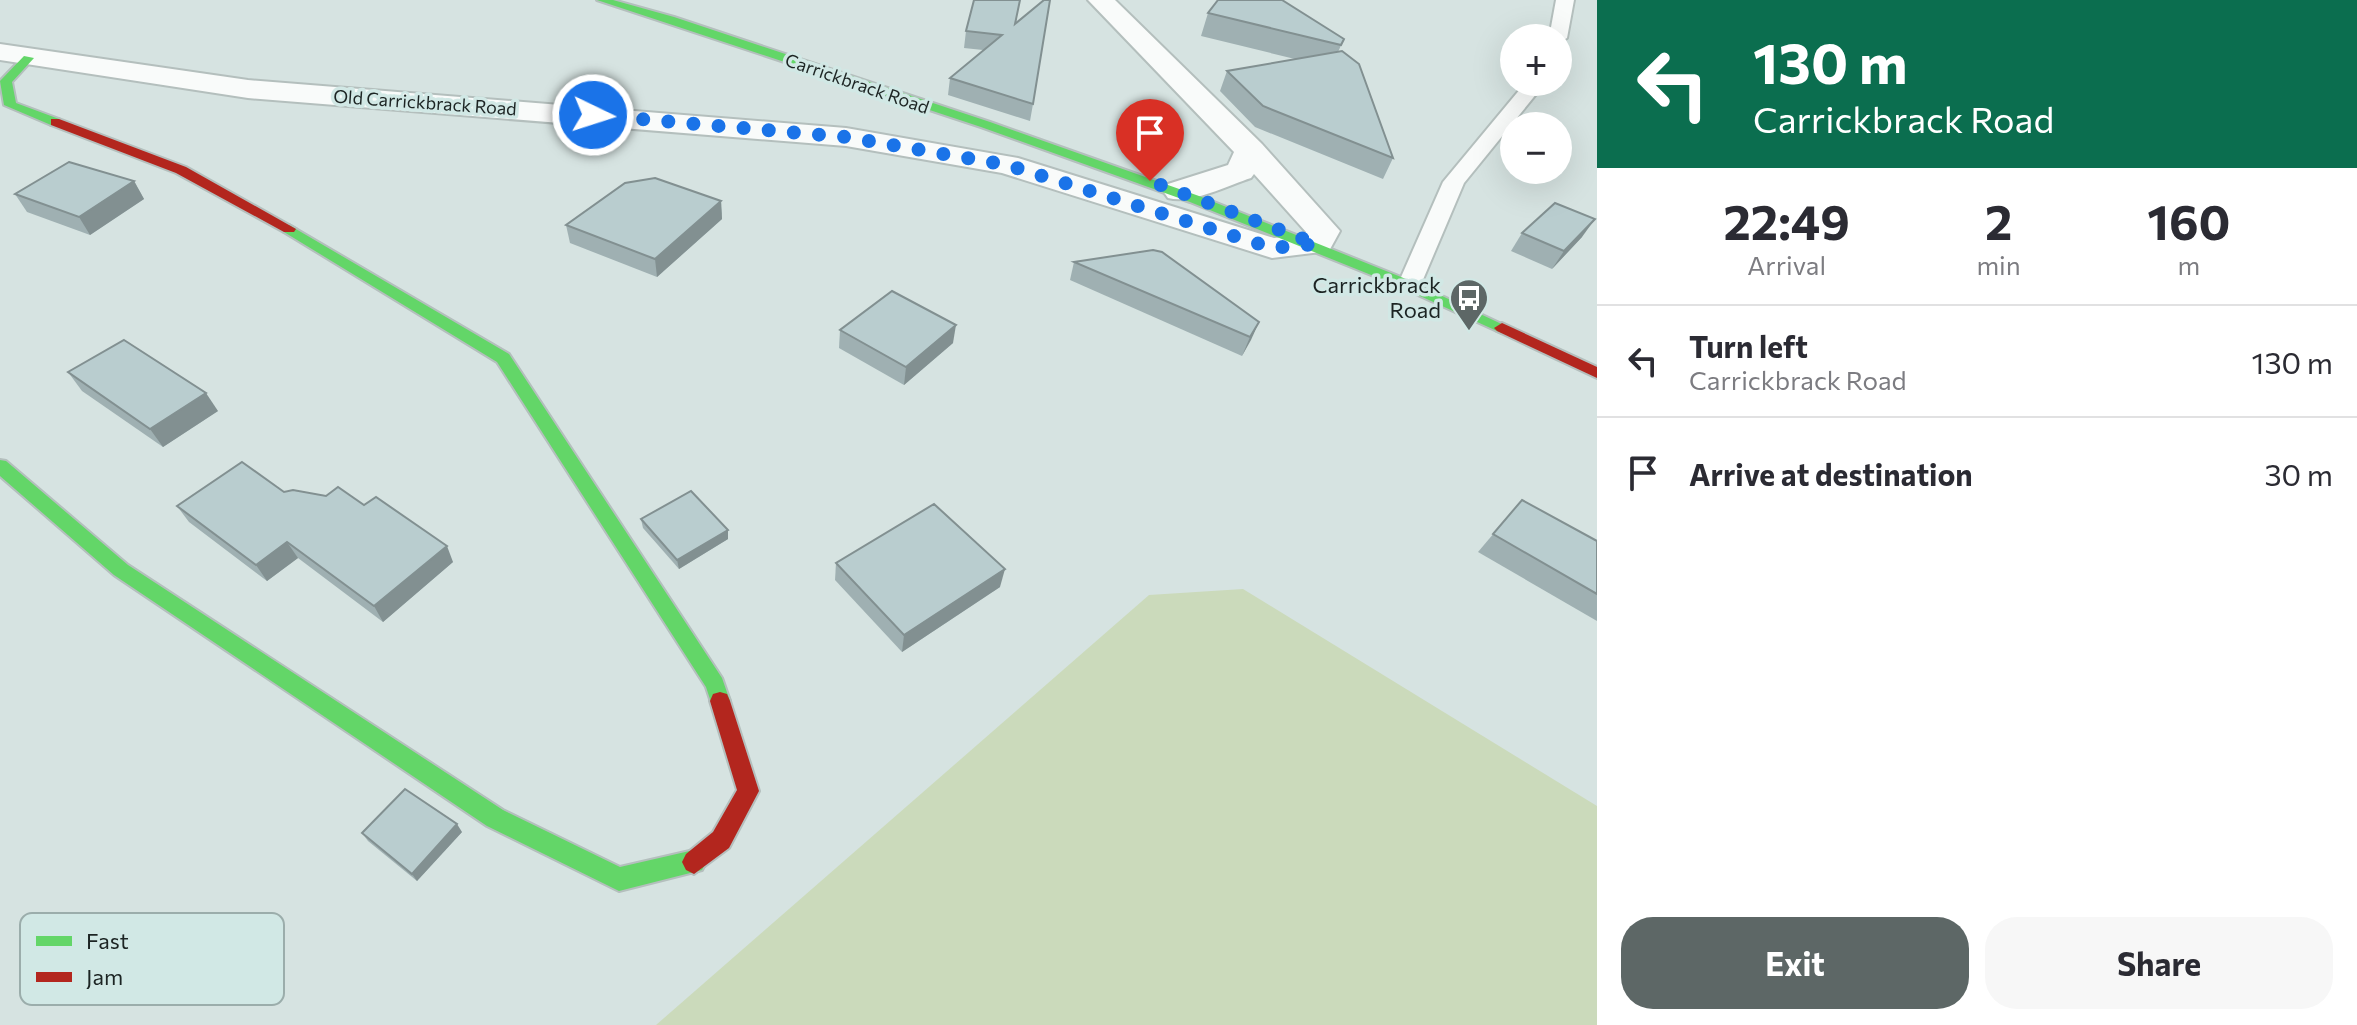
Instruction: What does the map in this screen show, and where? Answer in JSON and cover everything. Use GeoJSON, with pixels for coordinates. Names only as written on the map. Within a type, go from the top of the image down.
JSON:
{"type":"FeatureCollection","features":[{"type":"Feature","properties":{"kind":"street","name":"Carrickbrack Road"},"geometry":{"type":"LineString","coordinates":[[602,0],[670,19],[1179,191],[1410,284],[1597,373]]}},
{"type":"Feature","properties":{"kind":"street"},"geometry":{"type":"LineString","coordinates":[[1101,0],[1251,150],[1323,231],[1317,244]]}},
{"type":"Feature","properties":{"kind":"street"},"geometry":{"type":"LineString","coordinates":[[0,466],[121,570],[495,818],[619,879],[695,862],[721,840],[748,791],[715,684],[503,358],[281,224],[181,170],[10,105],[6,81],[14,55]]}},
{"type":"Feature","properties":{"kind":"street","name":"Old Carrickbrack Road"},"geometry":{"type":"LineString","coordinates":[[14,55],[248,89],[846,137],[1007,165],[1272,248],[1317,244]]}},
{"type":"Feature","properties":{"kind":"street"},"geometry":{"type":"LineString","coordinates":[[1179,191],[1240,171],[1251,150]]}},
{"type":"Feature","properties":{"kind":"lane"},"geometry":{"type":"LineString","coordinates":[[1561,24],[1565,0]]}},
{"type":"Feature","properties":{"kind":"lane"},"geometry":{"type":"LineString","coordinates":[[1410,284],[1454,182],[1525,96]]}},
{"type":"Feature","properties":{"kind":"green space"},"geometry":{"type":"Polygon","coordinates":[[[1243,589],[1597,806],[1597,1025],[656,1025],[1149,595],[1243,589]]]}},
{"type":"Feature","properties":{"kind":"building"},"geometry":{"type":"Polygon","coordinates":[[[974,0],[1020,0],[1015,24],[1044,0],[1050,0],[1033,104],[950,78],[1002,35],[966,31],[974,0]]]}},
{"type":"Feature","properties":{"kind":"building"},"geometry":{"type":"Polygon","coordinates":[[[1218,0],[1282,0],[1344,39],[1341,45],[1208,13],[1218,0]]]}},
{"type":"Feature","properties":{"kind":"building"},"geometry":{"type":"Polygon","coordinates":[[[1342,51],[1359,64],[1393,158],[1263,106],[1227,71],[1342,51]]]}},
{"type":"Feature","properties":{"kind":"building"},"geometry":{"type":"Polygon","coordinates":[[[69,162],[134,181],[79,217],[15,194],[69,162]]]}},
{"type":"Feature","properties":{"kind":"building"},"geometry":{"type":"Polygon","coordinates":[[[655,178],[721,201],[655,259],[566,225],[625,183],[655,178]]]}},
{"type":"Feature","properties":{"kind":"building"},"geometry":{"type":"Polygon","coordinates":[[[1555,203],[1595,219],[1564,251],[1522,233],[1555,203]]]}},
{"type":"Feature","properties":{"kind":"building"},"geometry":{"type":"Polygon","coordinates":[[[1153,250],[1162,252],[1259,322],[1250,337],[1074,262],[1153,250]]]}},
{"type":"Feature","properties":{"kind":"building"},"geometry":{"type":"Polygon","coordinates":[[[892,291],[956,325],[906,367],[840,330],[892,291]]]}},
{"type":"Feature","properties":{"kind":"building"},"geometry":{"type":"Polygon","coordinates":[[[124,340],[206,393],[150,429],[68,372],[124,340]]]}},
{"type":"Feature","properties":{"kind":"building"},"geometry":{"type":"Polygon","coordinates":[[[242,462],[284,492],[293,490],[326,496],[338,487],[364,505],[376,497],[447,546],[374,606],[287,542],[256,565],[177,506],[242,462]]]}},
{"type":"Feature","properties":{"kind":"building"},"geometry":{"type":"Polygon","coordinates":[[[691,491],[728,530],[677,560],[641,519],[691,491]]]}},
{"type":"Feature","properties":{"kind":"building"},"geometry":{"type":"Polygon","coordinates":[[[1522,500],[1597,541],[1597,594],[1493,534],[1522,500]]]}},
{"type":"Feature","properties":{"kind":"building"},"geometry":{"type":"Polygon","coordinates":[[[934,504],[1005,569],[904,635],[836,563],[934,504]]]}},
{"type":"Feature","properties":{"kind":"building"},"geometry":{"type":"Polygon","coordinates":[[[405,789],[457,824],[412,874],[362,833],[405,789]]]}},
{"type":"Feature","properties":{"kind":"traffic: fast"},"geometry":{"type":"LineString","coordinates":[[602,0],[670,19],[880,89],[1195,199],[1401,282],[1502,328]]}},
{"type":"Feature","properties":{"kind":"traffic: fast"},"geometry":{"type":"LineString","coordinates":[[28,58],[6,81],[10,105],[55,122]]}},
{"type":"Feature","properties":{"kind":"traffic: fast"},"geometry":{"type":"LineString","coordinates":[[289,229],[503,358],[715,684],[720,701]]}},
{"type":"Feature","properties":{"kind":"traffic: fast"},"geometry":{"type":"LineString","coordinates":[[0,466],[121,570],[495,818],[619,879],[694,862]]}},
{"type":"Feature","properties":{"kind":"traffic: jam"},"geometry":{"type":"LineString","coordinates":[[55,122],[181,170],[289,229]]}},
{"type":"Feature","properties":{"kind":"traffic: jam"},"geometry":{"type":"LineString","coordinates":[[1502,328],[1597,373]]}},
{"type":"Feature","properties":{"kind":"traffic: jam"},"geometry":{"type":"LineString","coordinates":[[694,862],[721,840],[748,791],[720,701]]}},
{"type":"Feature","properties":{"kind":"place","name":"Carrickbrack Road"},"geometry":{"type":"Point","coordinates":[1469,332]}},
{"type":"Feature","properties":{"kind":"route"},"geometry":{"type":"LineString","coordinates":[[593,115],[846,137],[1007,165],[1272,248],[1317,244],[1150,181]]}}]}
